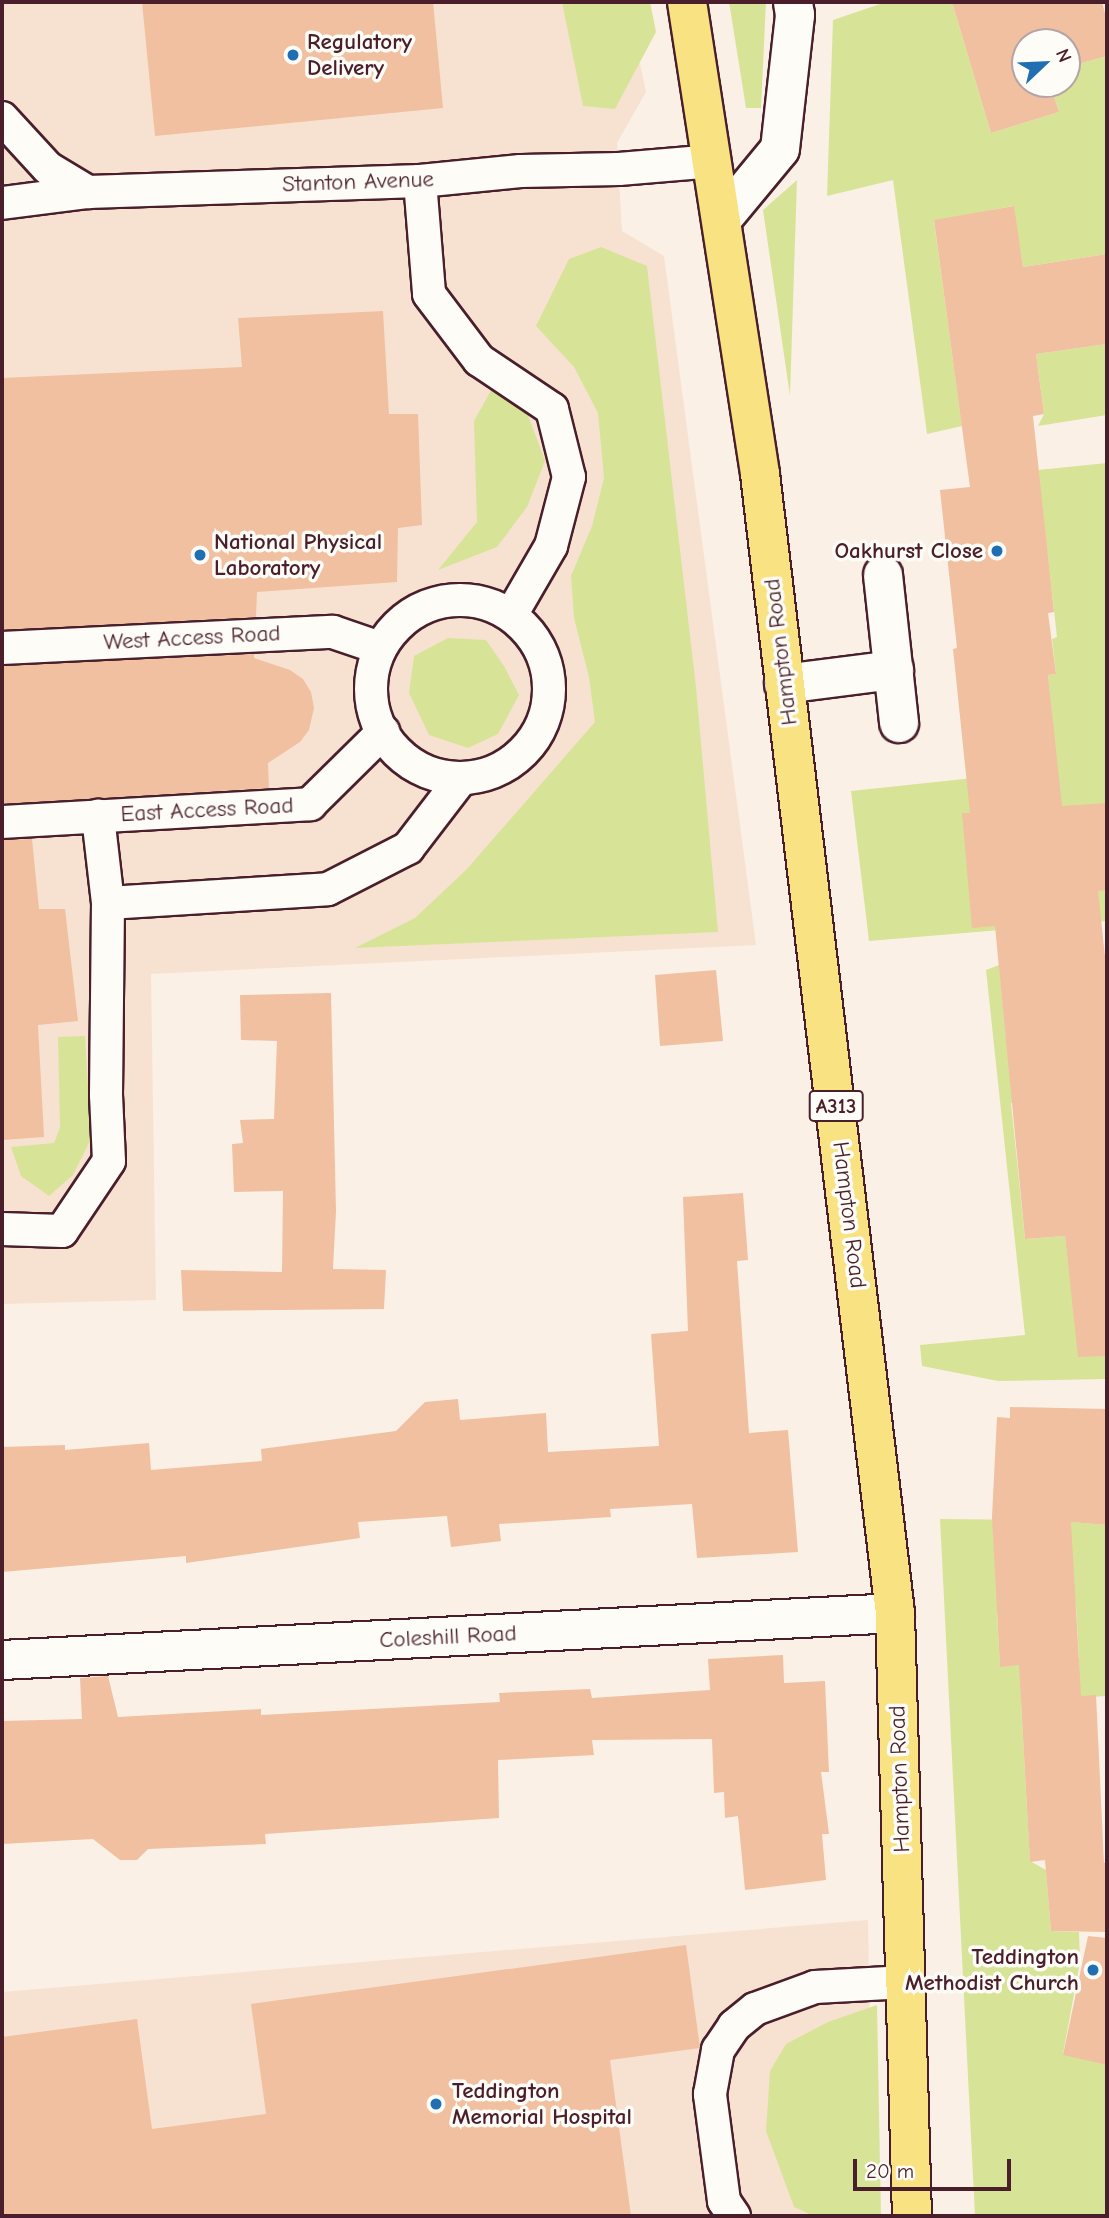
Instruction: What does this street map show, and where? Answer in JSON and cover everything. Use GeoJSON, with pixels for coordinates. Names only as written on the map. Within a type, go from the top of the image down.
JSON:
{"type":"FeatureCollection","features":[{"type":"Feature","properties":{"kind":"main road","name":"Hampton Road"},"geometry":{"type":"LineString","coordinates":[[687,2],[723,218],[760,474],[895,1613],[912,2216]]}},
{"type":"Feature","properties":{"kind":"street"},"geometry":{"type":"LineString","coordinates":[[723,218],[780,149],[795,15],[793,2]]}},
{"type":"Feature","properties":{"kind":"street"},"geometry":{"type":"LineString","coordinates":[[883,575],[899,723]]}},
{"type":"Feature","properties":{"kind":"street"},"geometry":{"type":"LineString","coordinates":[[784,684],[894,670]]}},
{"type":"Feature","properties":{"kind":"street","name":"Coleshill Road"},"geometry":{"type":"LineString","coordinates":[[2,1660],[895,1613]]}},
{"type":"Feature","properties":{"kind":"lane"},"geometry":{"type":"LineString","coordinates":[[2,118],[48,168],[88,192]]}},
{"type":"Feature","properties":{"kind":"lane","name":"Stanton Avenue"},"geometry":{"type":"LineString","coordinates":[[2,203],[88,192],[420,181],[521,170],[619,169],[714,161]]}},
{"type":"Feature","properties":{"kind":"lane"},"geometry":{"type":"LineString","coordinates":[[420,181],[429,295],[478,360],[552,409],[569,477],[551,546],[511,615]]}},
{"type":"Feature","properties":{"kind":"lane"},"geometry":{"type":"LineString","coordinates":[[452,600],[483,602],[511,615],[533,637],[549,677],[548,708],[536,737],[516,760],[492,773],[461,779],[430,774],[414,766],[391,746],[376,718],[371,678],[380,648],[399,623],[426,606],[452,600]]}},
{"type":"Feature","properties":{"kind":"lane","name":"West Access Road"},"geometry":{"type":"LineString","coordinates":[[2,648],[333,632],[380,648]]}},
{"type":"Feature","properties":{"kind":"lane","name":"East Access Road"},"geometry":{"type":"LineString","coordinates":[[2,821],[310,804],[383,732]]}},
{"type":"Feature","properties":{"kind":"lane"},"geometry":{"type":"LineString","coordinates":[[108,903],[328,889],[408,848],[461,779]]}},
{"type":"Feature","properties":{"kind":"lane"},"geometry":{"type":"LineString","coordinates":[[2,1229],[62,1231],[109,1161],[106,1096],[108,903],[98,816]]}},
{"type":"Feature","properties":{"kind":"lane"},"geometry":{"type":"LineString","coordinates":[[734,2216],[724,2201],[710,2094],[718,2050],[734,2026],[755,2010],[815,1987],[905,1982]]}},
{"type":"Feature","properties":{"kind":"shaded area","name":"National Physical Laboratory"},"geometry":{"type":"Polygon","coordinates":[[[2,2],[627,2],[646,92],[617,143],[622,231],[664,256],[756,945],[151,974],[156,1300],[2,1304],[2,2]]]}},
{"type":"Feature","properties":{"kind":"shaded area","name":"Teddington Memorial Hospital"},"geometry":{"type":"Polygon","coordinates":[[[868,1920],[873,2216],[2,2216],[2,1992],[868,1920]]]}},
{"type":"Feature","properties":{"kind":"green space"},"geometry":{"type":"Polygon","coordinates":[[[562,2],[650,2],[656,32],[615,109],[583,106],[562,2]]]}},
{"type":"Feature","properties":{"kind":"green space"},"geometry":{"type":"Polygon","coordinates":[[[729,2],[766,2],[761,108],[746,108],[729,2]]]}},
{"type":"Feature","properties":{"kind":"green space"},"geometry":{"type":"Polygon","coordinates":[[[886,2],[952,2],[991,133],[1059,112],[1054,98],[1081,98],[1081,63],[1107,56],[1107,254],[1023,267],[1013,206],[934,221],[962,426],[927,434],[893,180],[827,196],[833,20],[886,2]]]}},
{"type":"Feature","properties":{"kind":"green space"},"geometry":{"type":"Polygon","coordinates":[[[797,180],[790,396],[763,210],[797,180]]]}},
{"type":"Feature","properties":{"kind":"green space"},"geometry":{"type":"Polygon","coordinates":[[[601,247],[647,266],[696,687],[718,932],[355,948],[415,918],[467,869],[595,722],[589,677],[574,618],[571,576],[592,526],[604,478],[598,413],[574,367],[536,326],[569,259],[601,247]]]}},
{"type":"Feature","properties":{"kind":"green space"},"geometry":{"type":"Polygon","coordinates":[[[1107,344],[1107,415],[1038,426],[1044,414],[1036,354],[1107,344]]]}},
{"type":"Feature","properties":{"kind":"green space"},"geometry":{"type":"Polygon","coordinates":[[[494,385],[525,407],[545,461],[527,507],[497,547],[438,570],[477,522],[474,421],[494,385]]]}},
{"type":"Feature","properties":{"kind":"green space"},"geometry":{"type":"Polygon","coordinates":[[[1107,463],[1107,921],[869,941],[851,791],[1057,769],[1048,675],[1056,674],[1052,639],[1057,637],[1038,470],[1107,463]]]}},
{"type":"Feature","properties":{"kind":"green space"},"geometry":{"type":"Polygon","coordinates":[[[448,638],[486,640],[519,695],[498,734],[468,748],[429,735],[409,693],[414,656],[448,638]]]}},
{"type":"Feature","properties":{"kind":"green space"},"geometry":{"type":"Polygon","coordinates":[[[999,965],[1006,1037],[1052,1098],[1011,1103],[1025,1239],[1065,1236],[1077,1339],[1107,1336],[1107,1379],[998,1381],[922,1366],[920,1345],[1025,1335],[986,970],[999,965]]]}},
{"type":"Feature","properties":{"kind":"green space"},"geometry":{"type":"Polygon","coordinates":[[[85,1036],[91,1139],[73,1175],[49,1196],[21,1176],[11,1147],[54,1143],[60,1128],[58,1037],[85,1036]]]}},
{"type":"Feature","properties":{"kind":"green space"},"geometry":{"type":"Polygon","coordinates":[[[940,1519],[1051,1520],[1107,1525],[1107,1696],[1021,1701],[1030,1861],[1046,1870],[1051,1931],[1079,1932],[1080,1962],[1063,2054],[1107,2065],[1107,2216],[975,2216],[940,1519]],[[1076,1605],[997,1613],[1000,1666],[1079,1658],[1076,1605]]]}},
{"type":"Feature","properties":{"kind":"green space"},"geometry":{"type":"Polygon","coordinates":[[[877,2005],[881,2216],[814,2216],[794,2207],[766,2131],[770,2071],[786,2044],[828,2022],[877,2005]]]}},
{"type":"Feature","properties":{"kind":"building","name":"Regulatory Delivery"},"geometry":{"type":"Polygon","coordinates":[[[142,2],[433,2],[443,108],[155,136],[142,2]]]}},
{"type":"Feature","properties":{"kind":"building"},"geometry":{"type":"Polygon","coordinates":[[[952,2],[1102,2],[1107,21],[1107,56],[1081,63],[1081,28],[1011,28],[1011,98],[1054,98],[1059,112],[991,133],[952,2]]]}},
{"type":"Feature","properties":{"kind":"building"},"geometry":{"type":"Polygon","coordinates":[[[1014,206],[1023,267],[1107,254],[1107,344],[1036,354],[1044,414],[1033,416],[1054,612],[1048,613],[1056,674],[1048,675],[1062,806],[1107,803],[1107,890],[1098,891],[1107,975],[1107,1356],[1078,1357],[1065,1236],[1025,1239],[995,926],[972,928],[962,813],[970,813],[953,649],[957,648],[940,490],[970,487],[934,220],[1014,206]]]}},
{"type":"Feature","properties":{"kind":"building","name":"National Physical Laboratory"},"geometry":{"type":"Polygon","coordinates":[[[383,311],[389,414],[418,414],[422,525],[398,528],[397,582],[257,592],[256,617],[2,630],[2,378],[242,367],[238,318],[383,311]]]}},
{"type":"Feature","properties":{"kind":"building"},"geometry":{"type":"Polygon","coordinates":[[[254,654],[254,658],[290,670],[303,679],[311,692],[314,708],[309,730],[300,742],[268,763],[269,788],[2,804],[2,666],[254,654]]]}},
{"type":"Feature","properties":{"kind":"building"},"geometry":{"type":"Polygon","coordinates":[[[32,839],[39,909],[65,909],[78,1021],[38,1025],[44,1137],[2,1140],[2,840],[32,839]]]}},
{"type":"Feature","properties":{"kind":"building"},"geometry":{"type":"Polygon","coordinates":[[[716,970],[723,1041],[660,1046],[655,975],[716,970]]]}},
{"type":"Feature","properties":{"kind":"building"},"geometry":{"type":"Polygon","coordinates":[[[331,993],[336,1211],[333,1269],[386,1270],[384,1309],[183,1311],[181,1270],[282,1272],[283,1191],[234,1192],[232,1144],[243,1143],[240,1120],[274,1119],[277,1041],[241,1040],[240,995],[331,993]]]}},
{"type":"Feature","properties":{"kind":"building"},"geometry":{"type":"Polygon","coordinates":[[[743,1193],[748,1260],[737,1261],[749,1433],[788,1430],[798,1552],[697,1558],[692,1504],[610,1509],[611,1517],[499,1524],[501,1541],[451,1547],[447,1516],[358,1522],[360,1538],[186,1563],[186,1556],[2,1572],[2,1447],[65,1445],[65,1450],[149,1443],[151,1470],[262,1461],[261,1449],[396,1431],[425,1402],[458,1399],[460,1420],[546,1413],[548,1452],[659,1446],[651,1334],[688,1331],[683,1197],[743,1193]]]}},
{"type":"Feature","properties":{"kind":"building"},"geometry":{"type":"Polygon","coordinates":[[[1010,1407],[1107,1409],[1107,1525],[1071,1522],[1081,1696],[1096,1695],[1104,1863],[1107,1862],[1107,1932],[1051,1931],[1045,1860],[1030,1862],[1019,1665],[1000,1667],[992,1517],[997,1417],[1010,1418],[1010,1407]]]}},
{"type":"Feature","properties":{"kind":"building"},"geometry":{"type":"Polygon","coordinates":[[[783,1655],[784,1683],[825,1681],[829,1772],[821,1772],[829,1834],[822,1834],[826,1880],[745,1890],[738,1816],[725,1818],[724,1792],[714,1793],[712,1739],[592,1740],[594,1755],[498,1760],[499,1818],[265,1834],[266,1844],[148,1849],[137,1860],[120,1860],[93,1839],[2,1844],[2,1721],[82,1719],[80,1678],[108,1676],[118,1717],[261,1709],[261,1715],[500,1702],[499,1693],[590,1689],[592,1698],[710,1690],[708,1659],[783,1655]]]}},
{"type":"Feature","properties":{"kind":"building"},"geometry":{"type":"Polygon","coordinates":[[[1088,1936],[1107,1938],[1107,2065],[1063,2055],[1088,1936]]]}},
{"type":"Feature","properties":{"kind":"building","name":"Teddington Memorial Hospital"},"geometry":{"type":"Polygon","coordinates":[[[686,1945],[700,2048],[610,2060],[631,2216],[2,2216],[2,2037],[137,2019],[152,2129],[266,2114],[251,2004],[686,1945]]]}},
{"type":"Feature","properties":{"kind":"place","name":"Regulatory Delivery"},"geometry":{"type":"Point","coordinates":[293,55]}},
{"type":"Feature","properties":{"kind":"place","name":"Oakhurst Close"},"geometry":{"type":"Point","coordinates":[997,551]}},
{"type":"Feature","properties":{"kind":"place","name":"National Physical Laboratory"},"geometry":{"type":"Point","coordinates":[200,555]}},
{"type":"Feature","properties":{"kind":"place","name":"Teddington Methodist Church"},"geometry":{"type":"Point","coordinates":[1093,1970]}},
{"type":"Feature","properties":{"kind":"place","name":"Teddington Memorial Hospital"},"geometry":{"type":"Point","coordinates":[436,2104]}}]}
